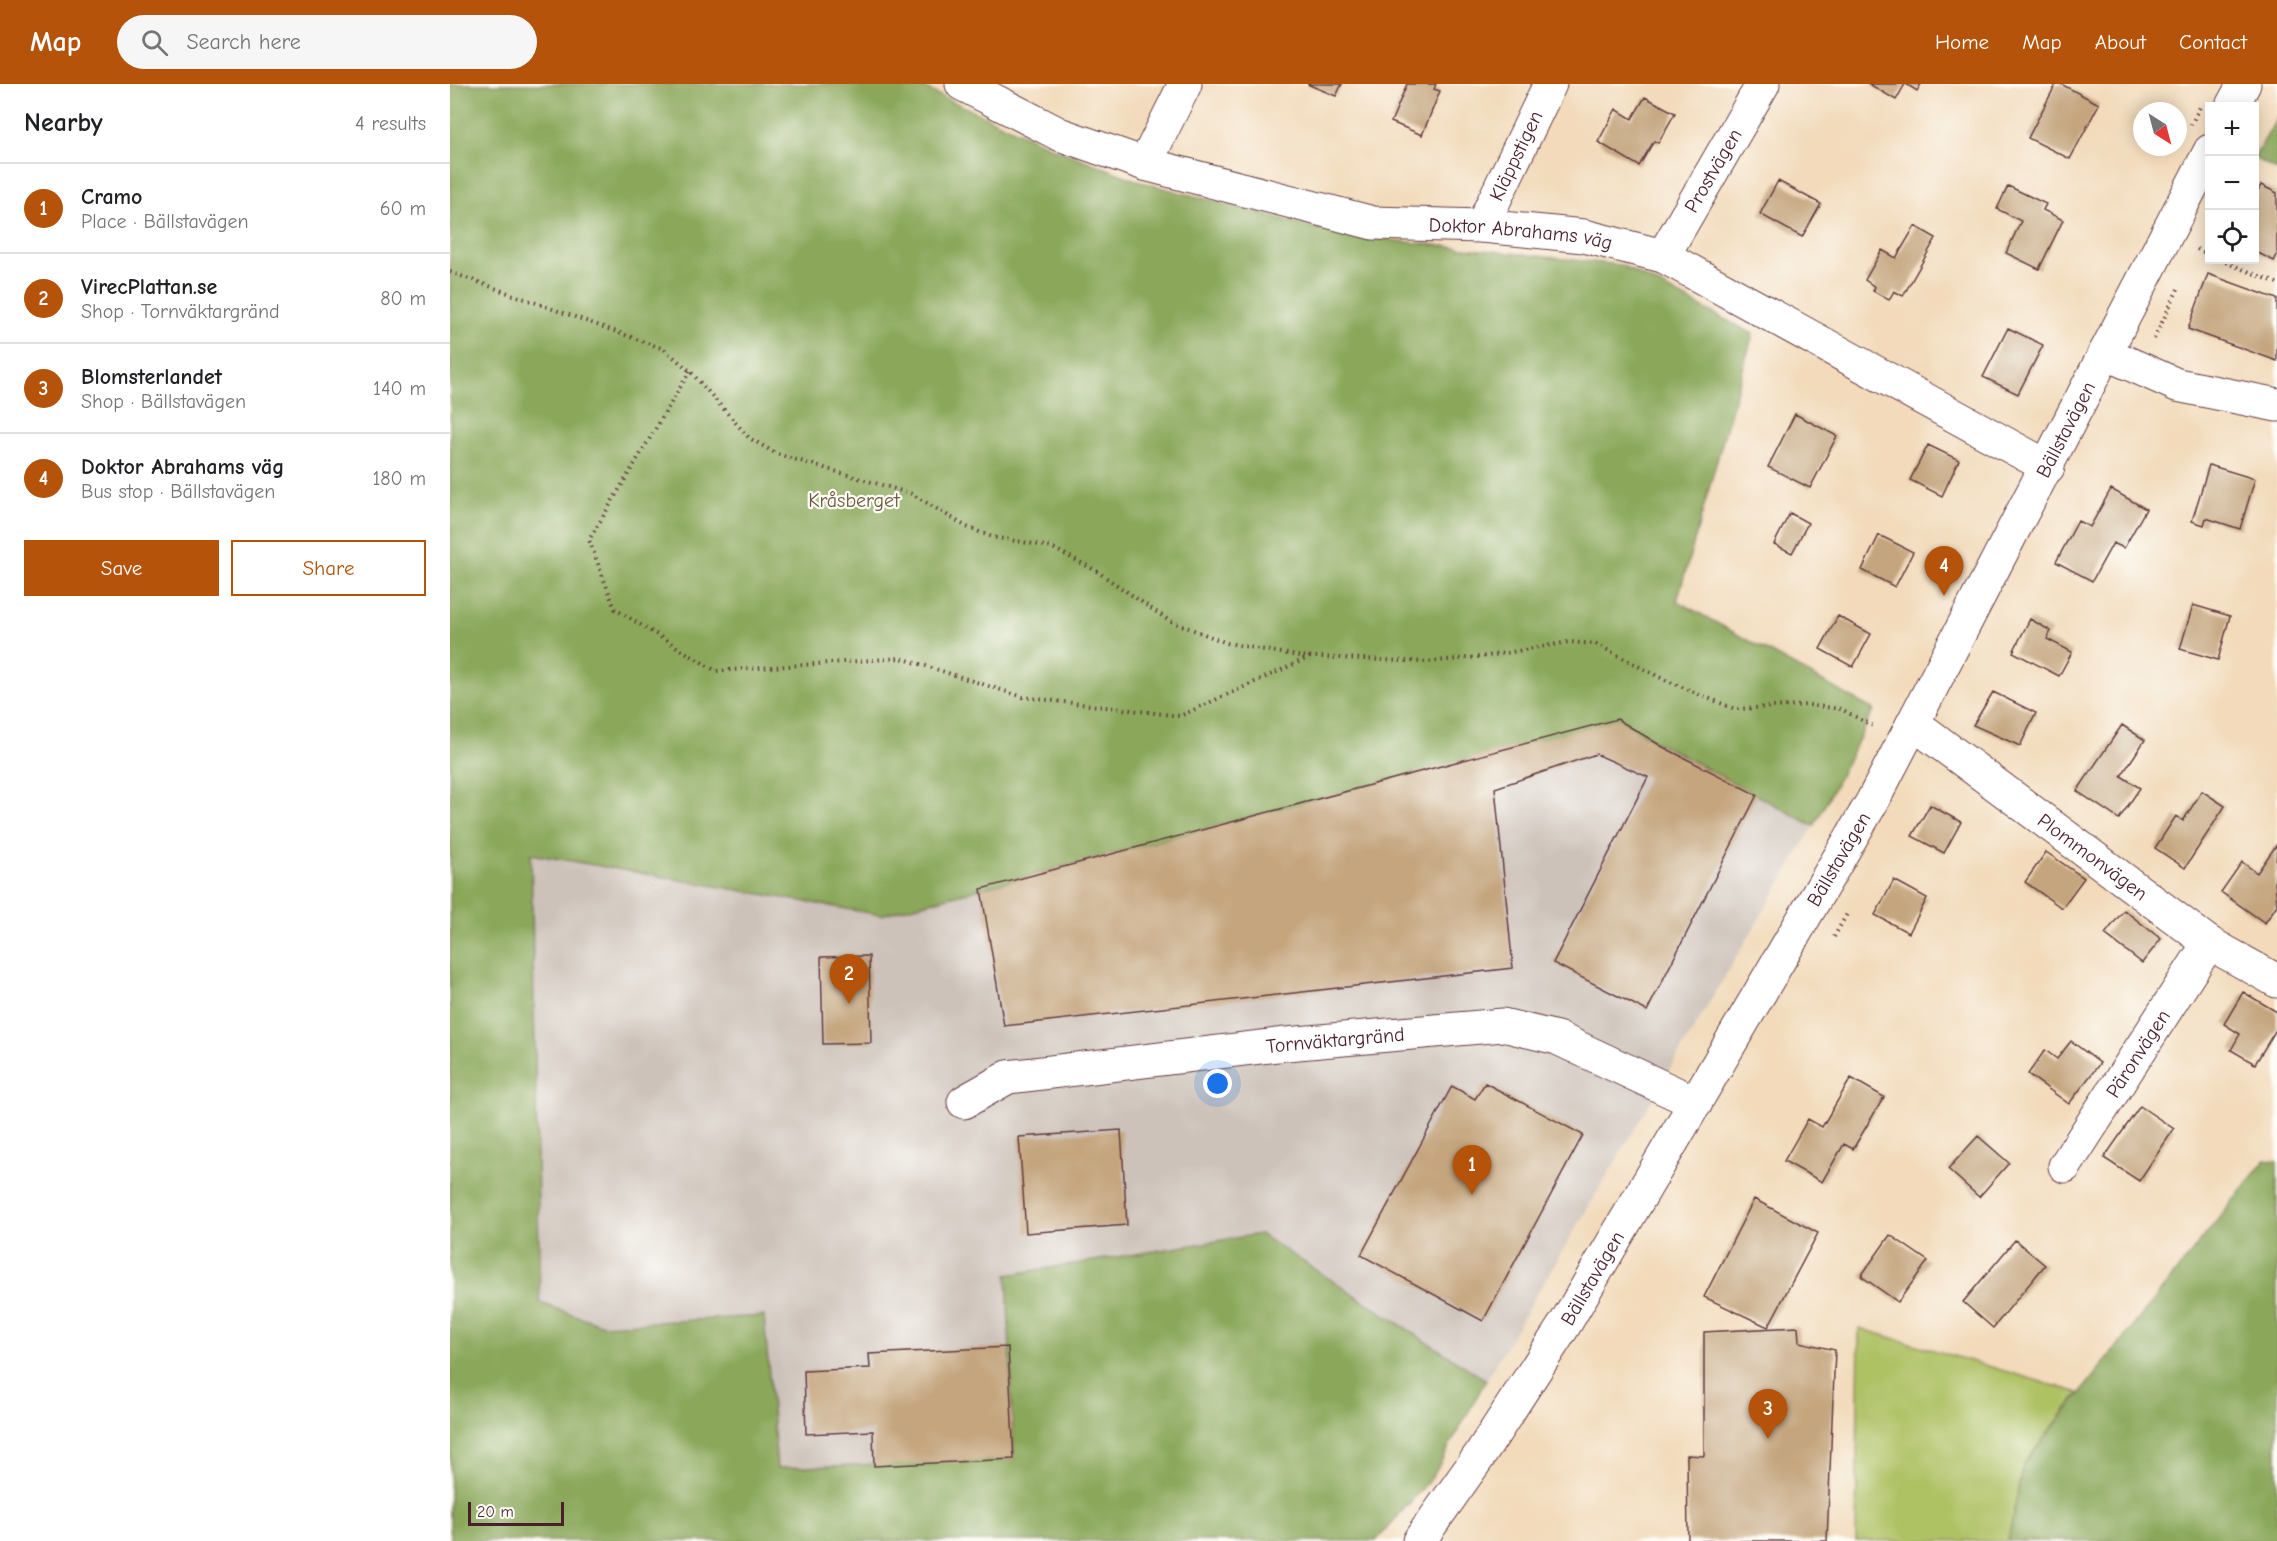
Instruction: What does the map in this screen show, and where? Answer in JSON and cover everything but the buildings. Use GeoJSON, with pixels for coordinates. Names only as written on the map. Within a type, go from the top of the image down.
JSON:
{"type":"FeatureCollection","features":[{"type":"Feature","properties":{"kind":"street","name":"Doktor Abrahams väg"},"geometry":{"type":"LineString","coordinates":[[962,84],[1059,134],[1145,164],[1373,223],[1482,226],[1584,236],[1663,256],[2048,467]]}},
{"type":"Feature","properties":{"kind":"street"},"geometry":{"type":"LineString","coordinates":[[1145,164],[1185,84]]}},
{"type":"Feature","properties":{"kind":"street","name":"Kläppstigen"},"geometry":{"type":"LineString","coordinates":[[1482,226],[1550,84]]}},
{"type":"Feature","properties":{"kind":"street","name":"Prostvägen"},"geometry":{"type":"LineString","coordinates":[[1663,256],[1763,84]]}},
{"type":"Feature","properties":{"kind":"street"},"geometry":{"type":"LineString","coordinates":[[2234,102],[2244,84]]}},
{"type":"Feature","properties":{"kind":"street","name":"Bällstavägen"},"geometry":{"type":"LineString","coordinates":[[1419,1541],[1480,1455],[1565,1323],[1872,802],[2048,467],[2207,156]]}},
{"type":"Feature","properties":{"kind":"street"},"geometry":{"type":"LineString","coordinates":[[2105,353],[2177,385],[2277,405]]}},
{"type":"Feature","properties":{"kind":"street","name":"Plommonvägen"},"geometry":{"type":"LineString","coordinates":[[1913,723],[2209,943],[2277,981]]}},
{"type":"Feature","properties":{"kind":"street","name":"Päronvägen"},"geometry":{"type":"LineString","coordinates":[[2065,1166],[2209,943]]}},
{"type":"Feature","properties":{"kind":"street","name":"Tornväktargränd"},"geometry":{"type":"LineString","coordinates":[[964,1102],[1008,1077],[1286,1044],[1503,1025],[1557,1038],[1696,1103]]}},
{"type":"Feature","properties":{"kind":"path"},"geometry":{"type":"LineString","coordinates":[[2193,259],[2202,241]]}},
{"type":"Feature","properties":{"kind":"path"},"geometry":{"type":"LineString","coordinates":[[2230,264],[2277,283]]}},
{"type":"Feature","properties":{"kind":"path"},"geometry":{"type":"LineString","coordinates":[[450,272],[664,349],[690,371],[749,438],[777,454],[912,494],[967,527],[992,537],[1051,547],[1095,570],[1168,620],[1227,643],[1312,656],[1428,662],[1488,656],[1569,642],[1596,644],[1665,680],[1735,709],[1820,706],[1841,709],[1875,727]]}},
{"type":"Feature","properties":{"kind":"path"},"geometry":{"type":"LineString","coordinates":[[2140,368],[2183,279]]}},
{"type":"Feature","properties":{"kind":"path"},"geometry":{"type":"LineString","coordinates":[[690,371],[589,540],[615,609],[716,671],[901,658],[1023,697],[1180,716],[1312,656]]}},
{"type":"Feature","properties":{"kind":"shaded area"},"geometry":{"type":"Polygon","coordinates":[[[1617,719],[1814,826],[1486,1380],[1259,1234],[1007,1275],[1014,1459],[776,1468],[764,1316],[603,1325],[540,1303],[531,853],[881,915],[1617,719]]]}},
{"type":"Feature","properties":{"kind":"green space","name":"Kråsberget"},"geometry":{"type":"Polygon","coordinates":[[[450,84],[915,84],[1053,148],[1141,182],[1343,235],[1621,265],[1753,334],[1677,601],[1874,710],[1814,826],[1616,720],[881,915],[531,854],[540,1303],[603,1325],[764,1316],[777,1468],[1014,1459],[1007,1275],[1260,1234],[1486,1380],[1433,1476],[1376,1541],[450,1541],[450,84]]]}},
{"type":"Feature","properties":{"kind":"green space"},"geometry":{"type":"Polygon","coordinates":[[[2277,118],[2277,170],[2259,161],[2259,149],[2277,118]]]}},
{"type":"Feature","properties":{"kind":"green space"},"geometry":{"type":"Polygon","coordinates":[[[2265,1160],[2277,1162],[2277,1541],[2008,1541],[2023,1465],[2265,1160]]]}},
{"type":"Feature","properties":{"kind":"green space"},"geometry":{"type":"Polygon","coordinates":[[[1859,1328],[2079,1393],[2023,1465],[2008,1541],[1856,1541],[1859,1328]]]}},
{"type":"Feature","properties":{"kind":"place","name":"Doktor Abrahams väg"},"geometry":{"type":"Point","coordinates":[1944,596]}},
{"type":"Feature","properties":{"kind":"place","name":"VirecPlattan.se"},"geometry":{"type":"Point","coordinates":[849,1004]}},
{"type":"Feature","properties":{"kind":"place","name":"Cramo"},"geometry":{"type":"Point","coordinates":[1472,1195]}},
{"type":"Feature","properties":{"kind":"place","name":"Blomsterlandet"},"geometry":{"type":"Point","coordinates":[1768,1439]}}]}
